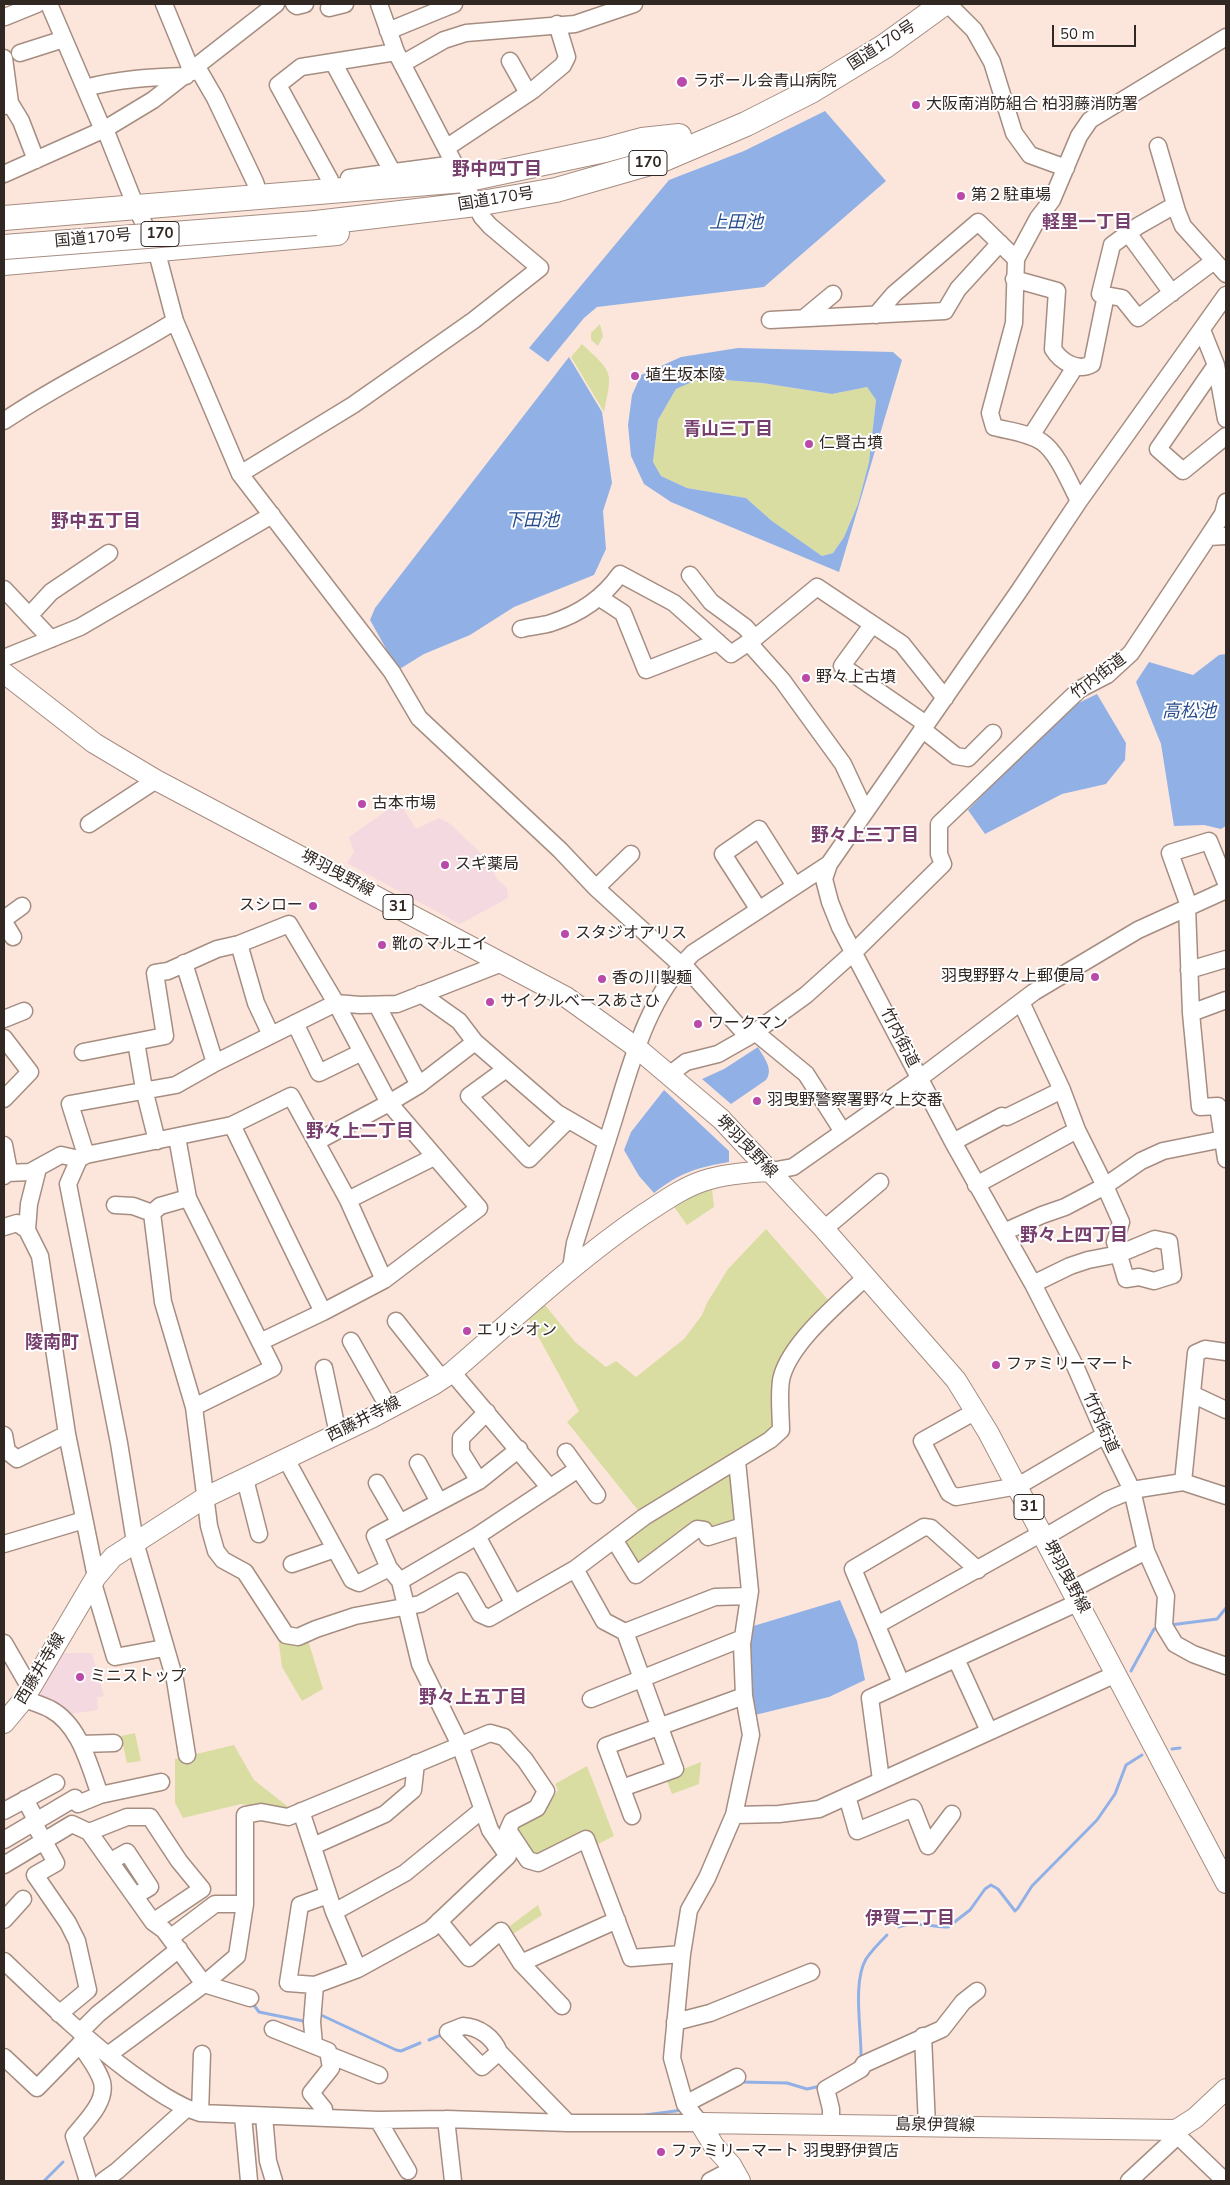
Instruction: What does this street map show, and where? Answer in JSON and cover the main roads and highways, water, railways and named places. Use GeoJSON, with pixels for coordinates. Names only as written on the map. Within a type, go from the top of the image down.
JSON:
{"type":"FeatureCollection","features":[{"type":"Feature","properties":{"kind":"highway","name":"国道170号"},"geometry":{"type":"LineString","coordinates":[[4,247],[316,215],[469,192],[552,176],[646,149],[740,111],[805,78],[877,34],[918,4]]}},
{"type":"Feature","properties":{"kind":"highway","name":"国道170号"},"geometry":{"type":"LineString","coordinates":[[469,192],[554,203],[614,185],[644,173],[664,159],[746,124],[811,91],[885,46],[943,4]]}},
{"type":"Feature","properties":{"kind":"highway"},"geometry":{"type":"LineString","coordinates":[[4,218],[270,196],[469,192]]}},
{"type":"Feature","properties":{"kind":"highway"},"geometry":{"type":"LineString","coordinates":[[4,263],[397,228],[469,192]]}},
{"type":"Feature","properties":{"kind":"highway","name":"国道170号"},"geometry":{"type":"LineString","coordinates":[[4,232],[316,215]]}},
{"type":"Feature","properties":{"kind":"main road","name":"堺羽曳野線"},"geometry":{"type":"LineString","coordinates":[[4,673],[94,743],[156,780],[566,997],[637,1048],[721,1119],[824,1229],[956,1380],[976,1411],[1018,1486],[1226,1883]]}},
{"type":"Feature","properties":{"kind":"main road","name":"西藤井寺線"},"geometry":{"type":"LineString","coordinates":[[4,1723],[27,1693],[94,1580],[113,1558],[135,1542],[206,1497],[338,1434],[447,1375],[571,1268],[621,1229],[690,1186],[720,1176],[771,1171]]}},
{"type":"Feature","properties":{"kind":"main road","name":"島泉伊賀線"},"geometry":{"type":"LineString","coordinates":[[737,2175],[714,2146],[700,2123],[1176,2132],[1195,2118],[1226,2089]]}},
{"type":"Feature","properties":{"kind":"water","name":"上田池"},"geometry":{"type":"Polygon","coordinates":[[[825,111],[886,181],[764,287],[597,307],[584,318],[548,362],[529,348],[669,180],[744,151],[825,111]]]}},
{"type":"Feature","properties":{"kind":"water"},"geometry":{"type":"Polygon","coordinates":[[[738,348],[893,352],[902,360],[839,572],[671,502],[644,484],[631,456],[628,425],[632,395],[641,375],[681,357],[738,348]],[[701,378],[676,389],[658,420],[653,462],[661,476],[687,488],[746,498],[772,521],[822,556],[833,553],[844,537],[858,504],[869,462],[876,400],[867,387],[832,394],[762,383],[701,378]]]}},
{"type":"Feature","properties":{"kind":"water","name":"下田池"},"geometry":{"type":"Polygon","coordinates":[[[569,357],[602,412],[612,483],[603,511],[606,549],[594,575],[514,607],[470,635],[424,654],[398,670],[370,620],[375,608],[569,357]]]}},
{"type":"Feature","properties":{"kind":"water","name":"高松池"},"geometry":{"type":"Polygon","coordinates":[[[1226,654],[1226,826],[1221,829],[1204,825],[1174,826],[1161,744],[1136,682],[1149,662],[1193,675],[1219,655],[1226,654]]]}},
{"type":"Feature","properties":{"kind":"water"},"geometry":{"type":"Polygon","coordinates":[[[1097,694],[1126,743],[1125,760],[1106,784],[1062,794],[985,834],[968,810],[1066,709],[1097,694]]]}},
{"type":"Feature","properties":{"kind":"water"},"geometry":{"type":"Polygon","coordinates":[[[758,1047],[769,1068],[768,1076],[766,1080],[731,1104],[702,1079],[724,1069],[758,1047]]]}},
{"type":"Feature","properties":{"kind":"water"},"geometry":{"type":"Polygon","coordinates":[[[664,1090],[729,1151],[729,1162],[689,1172],[672,1180],[654,1193],[639,1176],[624,1150],[631,1132],[664,1090]]]}},
{"type":"Feature","properties":{"kind":"water"},"geometry":{"type":"Polygon","coordinates":[[[840,1600],[857,1641],[865,1680],[829,1697],[755,1715],[752,1709],[748,1653],[750,1627],[840,1600]]]}},
{"type":"Feature","properties":{"kind":"waterway"},"geometry":{"type":"LineString","coordinates":[[1170,1625],[1217,1619],[1226,1608]]}},
{"type":"Feature","properties":{"kind":"waterway"},"geometry":{"type":"LineString","coordinates":[[1131,1671],[1154,1629],[1159,1628]]}},
{"type":"Feature","properties":{"kind":"waterway"},"geometry":{"type":"LineString","coordinates":[[1172,1749],[1180,1748]]}},
{"type":"Feature","properties":{"kind":"waterway"},"geometry":{"type":"LineString","coordinates":[[899,1927],[910,1924],[948,1927],[970,1910],[985,1889],[991,1885],[998,1889],[1015,1911],[1032,1886],[1097,1820],[1115,1794],[1126,1765],[1142,1755]]}},
{"type":"Feature","properties":{"kind":"waterway"},"geometry":{"type":"LineString","coordinates":[[861,2060],[859,1981],[866,1959],[887,1935]]}},
{"type":"Feature","properties":{"kind":"waterway"},"geometry":{"type":"LineString","coordinates":[[251,2001],[259,2012],[308,2022]]}},
{"type":"Feature","properties":{"kind":"waterway"},"geometry":{"type":"LineString","coordinates":[[318,2016],[321,2015],[396,2050],[401,2051],[420,2043]]}},
{"type":"Feature","properties":{"kind":"waterway"},"geometry":{"type":"LineString","coordinates":[[429,2040],[443,2034]]}},
{"type":"Feature","properties":{"kind":"waterway"},"geometry":{"type":"LineString","coordinates":[[741,2082],[787,2083],[807,2089],[821,2086]]}},
{"type":"Feature","properties":{"kind":"waterway"},"geometry":{"type":"LineString","coordinates":[[645,2115],[683,2110]]}},
{"type":"Feature","properties":{"kind":"waterway"},"geometry":{"type":"LineString","coordinates":[[44,2181],[63,2162]]}},
{"type":"Feature","properties":{"kind":"place","name":"ラポール会青山病院"},"geometry":{"type":"Point","coordinates":[682,82]}},
{"type":"Feature","properties":{"kind":"place","name":"大阪南消防組合 柏羽藤消防署"},"geometry":{"type":"Point","coordinates":[916,105]}},
{"type":"Feature","properties":{"kind":"place","name":"第２駐車場"},"geometry":{"type":"Point","coordinates":[961,196]}},
{"type":"Feature","properties":{"kind":"place","name":"埴生坂本陵"},"geometry":{"type":"Point","coordinates":[635,376]}},
{"type":"Feature","properties":{"kind":"place","name":"仁賢古墳"},"geometry":{"type":"Point","coordinates":[809,444]}},
{"type":"Feature","properties":{"kind":"place","name":"野々上古墳"},"geometry":{"type":"Point","coordinates":[806,678]}},
{"type":"Feature","properties":{"kind":"place","name":"古本市場"},"geometry":{"type":"Point","coordinates":[362,804]}},
{"type":"Feature","properties":{"kind":"place","name":"スギ薬局"},"geometry":{"type":"Point","coordinates":[445,865]}},
{"type":"Feature","properties":{"kind":"place","name":"スシロー"},"geometry":{"type":"Point","coordinates":[313,906]}},
{"type":"Feature","properties":{"kind":"place","name":"スタジオアリス"},"geometry":{"type":"Point","coordinates":[565,934]}},
{"type":"Feature","properties":{"kind":"place","name":"靴のマルエイ"},"geometry":{"type":"Point","coordinates":[382,945]}},
{"type":"Feature","properties":{"kind":"place","name":"羽曳野野々上郵便局"},"geometry":{"type":"Point","coordinates":[1095,977]}},
{"type":"Feature","properties":{"kind":"place","name":"香の川製麺"},"geometry":{"type":"Point","coordinates":[602,979]}},
{"type":"Feature","properties":{"kind":"place","name":"サイクルベースあさひ"},"geometry":{"type":"Point","coordinates":[490,1002]}},
{"type":"Feature","properties":{"kind":"place","name":"ワークマン"},"geometry":{"type":"Point","coordinates":[698,1024]}},
{"type":"Feature","properties":{"kind":"place","name":"羽曳野警察署野々上交番"},"geometry":{"type":"Point","coordinates":[757,1101]}},
{"type":"Feature","properties":{"kind":"place","name":"エリシオン"},"geometry":{"type":"Point","coordinates":[467,1331]}},
{"type":"Feature","properties":{"kind":"place","name":"ファミリーマート"},"geometry":{"type":"Point","coordinates":[996,1365]}},
{"type":"Feature","properties":{"kind":"place","name":"ミニストップ"},"geometry":{"type":"Point","coordinates":[80,1677]}},
{"type":"Feature","properties":{"kind":"place","name":"ファミリーマート 羽曳野伊賀店"},"geometry":{"type":"Point","coordinates":[661,2152]}},
{"type":"Feature","properties":{"kind":"district","name":"野中四丁目"},"geometry":{"type":"Point","coordinates":[497,171]}},
{"type":"Feature","properties":{"kind":"district","name":"軽里一丁目"},"geometry":{"type":"Point","coordinates":[1087,224]}},
{"type":"Feature","properties":{"kind":"district","name":"青山三丁目"},"geometry":{"type":"Point","coordinates":[728,431]}},
{"type":"Feature","properties":{"kind":"district","name":"野中五丁目"},"geometry":{"type":"Point","coordinates":[96,523]}},
{"type":"Feature","properties":{"kind":"district","name":"野々上三丁目"},"geometry":{"type":"Point","coordinates":[865,837]}},
{"type":"Feature","properties":{"kind":"district","name":"野々上二丁目"},"geometry":{"type":"Point","coordinates":[360,1133]}},
{"type":"Feature","properties":{"kind":"district","name":"野々上四丁目"},"geometry":{"type":"Point","coordinates":[1074,1237]}},
{"type":"Feature","properties":{"kind":"district","name":"陵南町"},"geometry":{"type":"Point","coordinates":[52,1344]}},
{"type":"Feature","properties":{"kind":"district","name":"野々上五丁目"},"geometry":{"type":"Point","coordinates":[473,1699]}},
{"type":"Feature","properties":{"kind":"district","name":"伊賀二丁目"},"geometry":{"type":"Point","coordinates":[910,1920]}}]}
